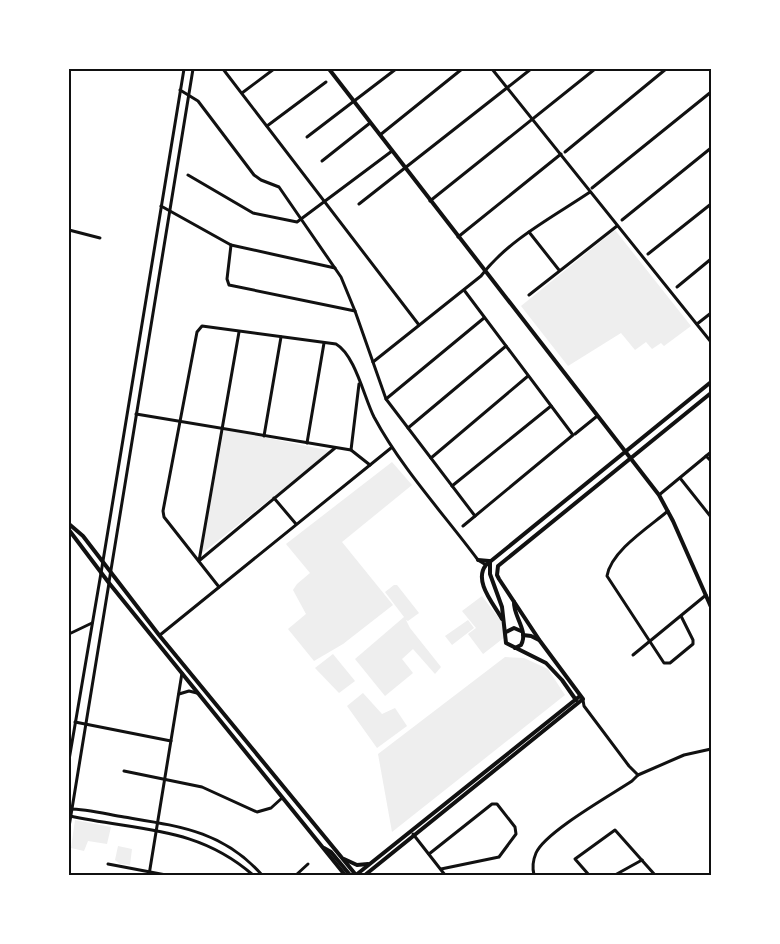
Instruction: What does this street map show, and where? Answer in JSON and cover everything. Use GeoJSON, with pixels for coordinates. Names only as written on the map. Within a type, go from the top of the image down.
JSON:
{"type":"FeatureCollection","features":[{"type":"Feature","properties":{"kind":"main road"},"geometry":{"type":"LineString","coordinates":[[330,69],[596,417],[659,495],[711,607]]}},
{"type":"Feature","properties":{"kind":"main road"},"geometry":{"type":"LineString","coordinates":[[576,701],[562,680],[546,663],[508,646],[504,641],[506,632],[502,619],[482,581],[481,573],[490,561],[711,382]]}},
{"type":"Feature","properties":{"kind":"main road"},"geometry":{"type":"LineString","coordinates":[[69,524],[83,536],[159,635],[356,875],[581,697],[540,641],[497,575],[498,566],[711,393]]}},
{"type":"Feature","properties":{"kind":"main road"},"geometry":{"type":"LineString","coordinates":[[69,530],[101,573],[345,875]]}},
{"type":"Feature","properties":{"kind":"main road"},"geometry":{"type":"LineString","coordinates":[[478,560],[490,561]]}},
{"type":"Feature","properties":{"kind":"main road"},"geometry":{"type":"LineString","coordinates":[[490,561],[490,574],[502,607],[502,619]]}},
{"type":"Feature","properties":{"kind":"main road"},"geometry":{"type":"LineString","coordinates":[[513,648],[520,645],[522,633],[514,601]]}},
{"type":"Feature","properties":{"kind":"main road"},"geometry":{"type":"LineString","coordinates":[[506,632],[512,628],[540,641]]}},
{"type":"Feature","properties":{"kind":"main road"},"geometry":{"type":"LineString","coordinates":[[365,875],[441,809]]}},
{"type":"Feature","properties":{"kind":"main road"},"geometry":{"type":"LineString","coordinates":[[327,841],[331,852],[350,875]]}},
{"type":"Feature","properties":{"kind":"main road"},"geometry":{"type":"LineString","coordinates":[[321,846],[331,852]]}},
{"type":"Feature","properties":{"kind":"main road"},"geometry":{"type":"LineString","coordinates":[[341,857],[357,865],[369,864]]}},
{"type":"Feature","properties":{"kind":"street"},"geometry":{"type":"LineString","coordinates":[[69,760],[184,69]]}},
{"type":"Feature","properties":{"kind":"street"},"geometry":{"type":"LineString","coordinates":[[69,827],[70,809],[86,724],[193,69]]}},
{"type":"Feature","properties":{"kind":"street"},"geometry":{"type":"LineString","coordinates":[[223,69],[419,325]]}},
{"type":"Feature","properties":{"kind":"street"},"geometry":{"type":"LineString","coordinates":[[242,93],[274,69]]}},
{"type":"Feature","properties":{"kind":"street"},"geometry":{"type":"LineString","coordinates":[[307,137],[396,69]]}},
{"type":"Feature","properties":{"kind":"street"},"geometry":{"type":"LineString","coordinates":[[380,135],[462,69]]}},
{"type":"Feature","properties":{"kind":"street"},"geometry":{"type":"LineString","coordinates":[[492,69],[563,153],[617,226],[711,342]]}},
{"type":"Feature","properties":{"kind":"street"},"geometry":{"type":"LineString","coordinates":[[359,204],[531,69]]}},
{"type":"Feature","properties":{"kind":"street"},"geometry":{"type":"LineString","coordinates":[[430,201],[595,69]]}},
{"type":"Feature","properties":{"kind":"street"},"geometry":{"type":"LineString","coordinates":[[458,237],[666,69]]}},
{"type":"Feature","properties":{"kind":"street"},"geometry":{"type":"LineString","coordinates":[[267,126],[326,82]]}},
{"type":"Feature","properties":{"kind":"street"},"geometry":{"type":"LineString","coordinates":[[180,90],[198,101],[254,175],[279,187],[302,219],[345,285],[386,399],[475,516]]}},
{"type":"Feature","properties":{"kind":"street"},"geometry":{"type":"LineString","coordinates":[[373,362],[464,290],[488,266],[529,232],[591,190],[711,92]]}},
{"type":"Feature","properties":{"kind":"street"},"geometry":{"type":"LineString","coordinates":[[322,161],[371,123]]}},
{"type":"Feature","properties":{"kind":"street"},"geometry":{"type":"LineString","coordinates":[[622,220],[711,148]]}},
{"type":"Feature","properties":{"kind":"street"},"geometry":{"type":"LineString","coordinates":[[188,176],[253,213],[294,222],[302,219],[392,151]]}},
{"type":"Feature","properties":{"kind":"street"},"geometry":{"type":"LineString","coordinates":[[648,254],[711,204]]}},
{"type":"Feature","properties":{"kind":"street"},"geometry":{"type":"LineString","coordinates":[[161,206],[231,245],[335,268]]}},
{"type":"Feature","properties":{"kind":"street"},"geometry":{"type":"LineString","coordinates":[[529,295],[617,226]]}},
{"type":"Feature","properties":{"kind":"street"},"geometry":{"type":"LineString","coordinates":[[69,230],[100,238]]}},
{"type":"Feature","properties":{"kind":"street"},"geometry":{"type":"LineString","coordinates":[[529,232],[559,270]]}},
{"type":"Feature","properties":{"kind":"street"},"geometry":{"type":"LineString","coordinates":[[231,245],[227,279],[229,285],[355,311]]}},
{"type":"Feature","properties":{"kind":"street"},"geometry":{"type":"LineString","coordinates":[[677,287],[711,259]]}},
{"type":"Feature","properties":{"kind":"street"},"geometry":{"type":"LineString","coordinates":[[464,290],[574,433]]}},
{"type":"Feature","properties":{"kind":"street"},"geometry":{"type":"LineString","coordinates":[[697,324],[711,313]]}},
{"type":"Feature","properties":{"kind":"street"},"geometry":{"type":"LineString","coordinates":[[386,399],[485,318]]}},
{"type":"Feature","properties":{"kind":"street"},"geometry":{"type":"LineString","coordinates":[[219,587],[164,517],[163,511],[197,332],[202,326],[336,344],[341,347],[391,447],[478,560],[486,565]]}},
{"type":"Feature","properties":{"kind":"street"},"geometry":{"type":"LineString","coordinates":[[200,561],[239,332]]}},
{"type":"Feature","properties":{"kind":"street"},"geometry":{"type":"LineString","coordinates":[[264,436],[281,337]]}},
{"type":"Feature","properties":{"kind":"street"},"geometry":{"type":"LineString","coordinates":[[307,443],[324,343]]}},
{"type":"Feature","properties":{"kind":"street"},"geometry":{"type":"LineString","coordinates":[[408,428],[506,346]]}},
{"type":"Feature","properties":{"kind":"street"},"geometry":{"type":"LineString","coordinates":[[431,458],[529,376]]}},
{"type":"Feature","properties":{"kind":"street"},"geometry":{"type":"LineString","coordinates":[[351,450],[359,382]]}},
{"type":"Feature","properties":{"kind":"street"},"geometry":{"type":"LineString","coordinates":[[452,486],[552,405]]}},
{"type":"Feature","properties":{"kind":"street"},"geometry":{"type":"LineString","coordinates":[[136,414],[351,450],[370,465]]}},
{"type":"Feature","properties":{"kind":"street"},"geometry":{"type":"LineString","coordinates":[[456,531],[596,417]]}},
{"type":"Feature","properties":{"kind":"street"},"geometry":{"type":"LineString","coordinates":[[154,639],[391,447]]}},
{"type":"Feature","properties":{"kind":"street"},"geometry":{"type":"LineString","coordinates":[[200,561],[335,448]]}},
{"type":"Feature","properties":{"kind":"street"},"geometry":{"type":"LineString","coordinates":[[659,495],[711,452]]}},
{"type":"Feature","properties":{"kind":"street"},"geometry":{"type":"LineString","coordinates":[[706,456],[711,461]]}},
{"type":"Feature","properties":{"kind":"street"},"geometry":{"type":"LineString","coordinates":[[680,478],[711,517]]}},
{"type":"Feature","properties":{"kind":"street"},"geometry":{"type":"LineString","coordinates":[[274,498],[296,524]]}},
{"type":"Feature","properties":{"kind":"street"},"geometry":{"type":"LineString","coordinates":[[668,512],[623,549],[608,573],[610,582],[649,642],[667,664],[691,647],[693,640],[681,616]]}},
{"type":"Feature","properties":{"kind":"street"},"geometry":{"type":"LineString","coordinates":[[633,655],[707,595]]}},
{"type":"Feature","properties":{"kind":"street"},"geometry":{"type":"LineString","coordinates":[[69,634],[93,623]]}},
{"type":"Feature","properties":{"kind":"street"},"geometry":{"type":"LineString","coordinates":[[149,873],[182,674]]}},
{"type":"Feature","properties":{"kind":"street"},"geometry":{"type":"LineString","coordinates":[[179,694],[189,691],[197,693]]}},
{"type":"Feature","properties":{"kind":"street"},"geometry":{"type":"LineString","coordinates":[[581,697],[584,705],[638,775]]}},
{"type":"Feature","properties":{"kind":"street"},"geometry":{"type":"LineString","coordinates":[[576,701],[584,705]]}},
{"type":"Feature","properties":{"kind":"street"},"geometry":{"type":"LineString","coordinates":[[75,722],[171,741]]}},
{"type":"Feature","properties":{"kind":"street"},"geometry":{"type":"LineString","coordinates":[[534,875],[532,866],[537,851],[550,836],[638,775],[684,755],[711,749]]}},
{"type":"Feature","properties":{"kind":"street"},"geometry":{"type":"LineString","coordinates":[[124,771],[202,787],[258,812],[270,808],[282,798]]}},
{"type":"Feature","properties":{"kind":"street"},"geometry":{"type":"LineString","coordinates":[[429,854],[492,804],[497,804],[516,827],[516,834],[499,857],[441,869]]}},
{"type":"Feature","properties":{"kind":"street"},"geometry":{"type":"LineString","coordinates":[[70,809],[157,822],[211,836],[235,850],[262,875]]}},
{"type":"Feature","properties":{"kind":"street"},"geometry":{"type":"LineString","coordinates":[[70,816],[156,830],[199,841],[229,855],[253,875]]}},
{"type":"Feature","properties":{"kind":"street"},"geometry":{"type":"LineString","coordinates":[[589,875],[575,859],[615,830],[655,875]]}},
{"type":"Feature","properties":{"kind":"street"},"geometry":{"type":"LineString","coordinates":[[413,834],[445,875]]}},
{"type":"Feature","properties":{"kind":"street"},"geometry":{"type":"LineString","coordinates":[[615,875],[642,860]]}},
{"type":"Feature","properties":{"kind":"street"},"geometry":{"type":"LineString","coordinates":[[108,864],[166,875]]}},
{"type":"Feature","properties":{"kind":"street"},"geometry":{"type":"LineString","coordinates":[[296,875],[308,864]]}},
{"type":"Feature","properties":{"kind":"shaded area"},"geometry":{"type":"Polygon","coordinates":[[[615,230],[691,326],[664,346],[661,343],[652,349],[646,342],[635,350],[621,333],[568,366],[521,306],[615,230]]]}},
{"type":"Feature","properties":{"kind":"shaded area"},"geometry":{"type":"Polygon","coordinates":[[[224,429],[331,451],[201,554],[224,429]]]}},
{"type":"Feature","properties":{"kind":"shaded area"},"geometry":{"type":"Polygon","coordinates":[[[392,462],[412,485],[342,542],[393,605],[343,644],[314,661],[288,629],[306,614],[293,590],[310,573],[286,544],[392,462]]]}},
{"type":"Feature","properties":{"kind":"shaded area"},"geometry":{"type":"Polygon","coordinates":[[[397,585],[419,613],[408,621],[406,620],[441,667],[435,674],[413,649],[402,659],[413,673],[385,696],[355,659],[404,617],[385,592],[397,585]]]}},
{"type":"Feature","properties":{"kind":"shaded area"},"geometry":{"type":"Polygon","coordinates":[[[482,596],[510,633],[483,654],[468,634],[476,628],[462,611],[482,596]]]}},
{"type":"Feature","properties":{"kind":"shaded area"},"geometry":{"type":"Polygon","coordinates":[[[468,620],[474,628],[452,645],[445,636],[468,620]]]}},
{"type":"Feature","properties":{"kind":"shaded area"},"geometry":{"type":"Polygon","coordinates":[[[333,654],[355,681],[339,693],[315,668],[333,654]]]}},
{"type":"Feature","properties":{"kind":"shaded area"},"geometry":{"type":"Polygon","coordinates":[[[505,657],[524,658],[548,669],[565,695],[392,832],[378,754],[505,657]]]}},
{"type":"Feature","properties":{"kind":"shaded area"},"geometry":{"type":"Polygon","coordinates":[[[363,693],[382,714],[395,708],[407,726],[377,748],[347,706],[363,693]]]}},
{"type":"Feature","properties":{"kind":"shaded area"},"geometry":{"type":"Polygon","coordinates":[[[75,820],[111,827],[107,844],[88,841],[84,851],[71,848],[75,820]]]}},
{"type":"Feature","properties":{"kind":"shaded area"},"geometry":{"type":"Polygon","coordinates":[[[118,846],[132,849],[130,865],[120,864],[115,860],[118,846]]]}}]}
